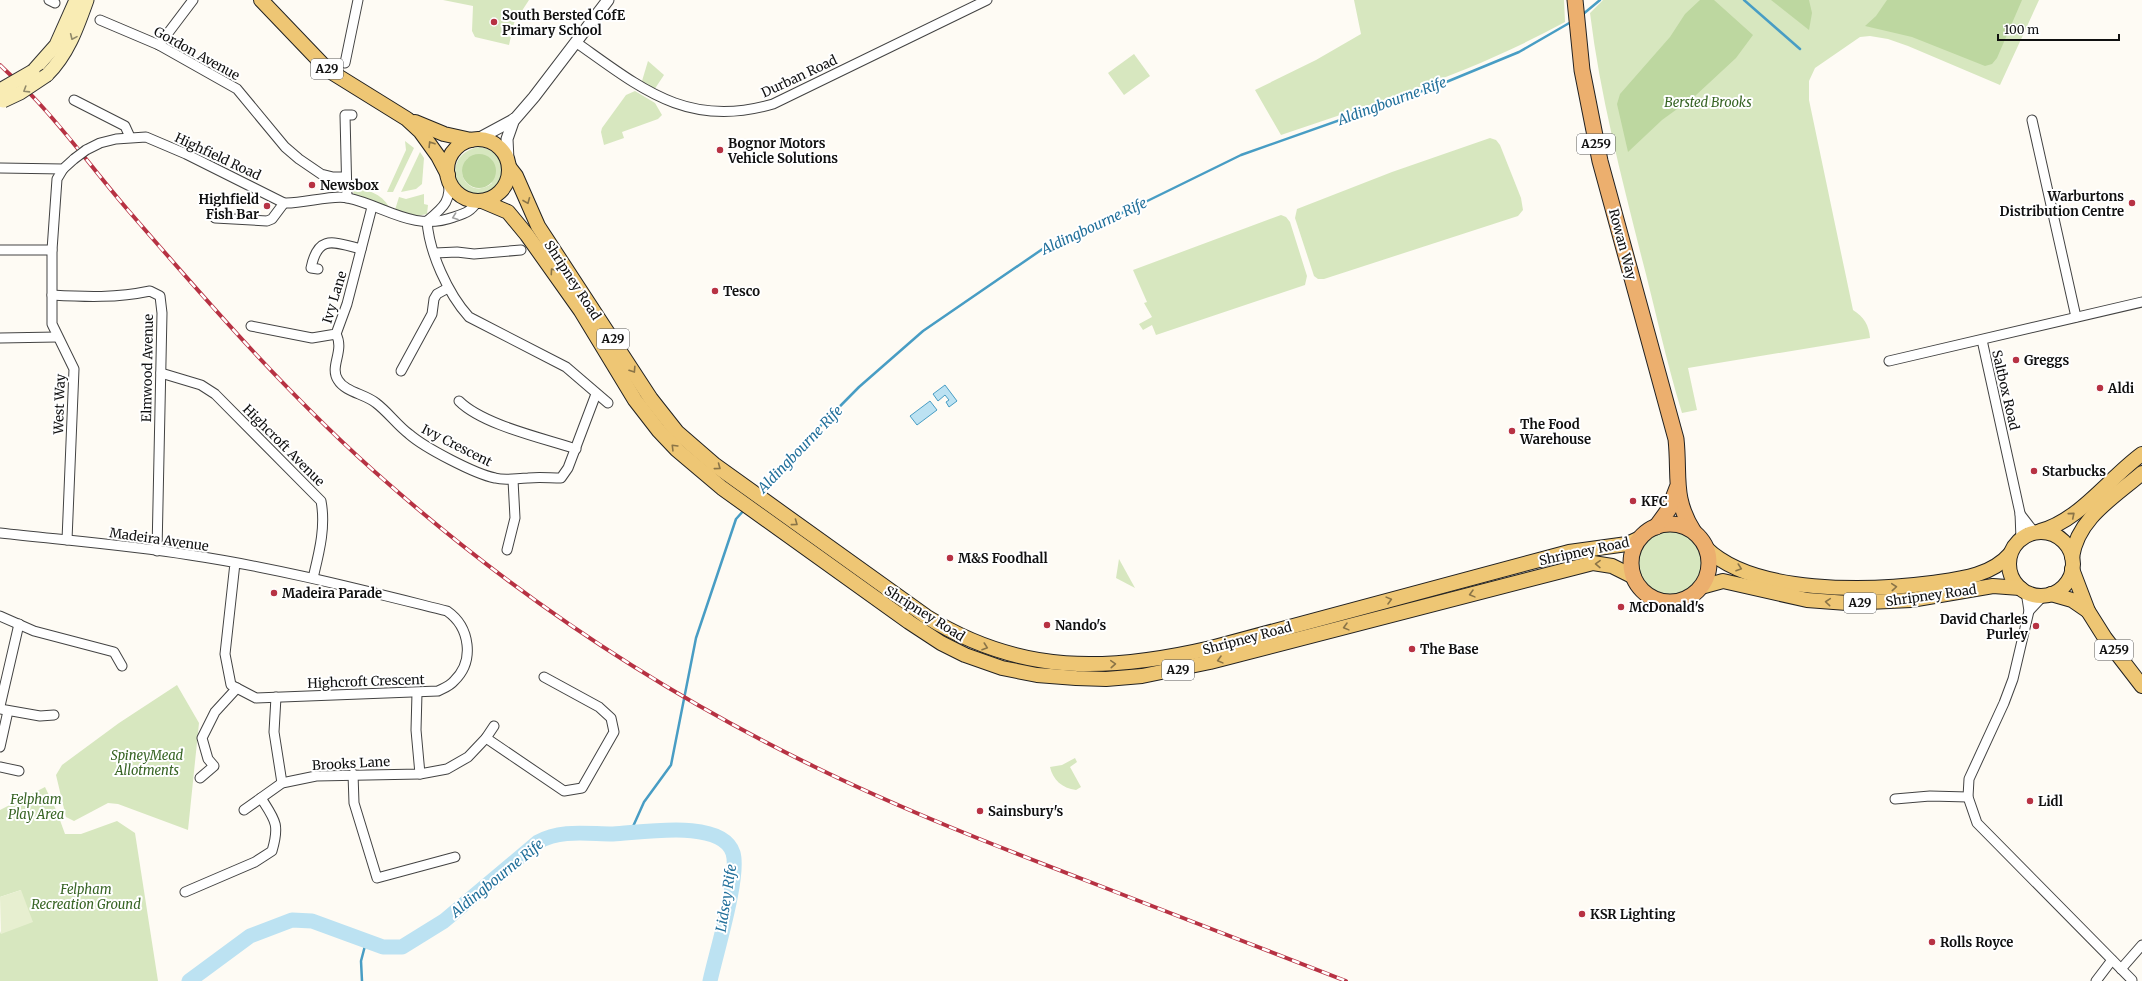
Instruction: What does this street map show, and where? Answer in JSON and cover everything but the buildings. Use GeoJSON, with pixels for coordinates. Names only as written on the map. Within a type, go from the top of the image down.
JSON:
{"type":"FeatureCollection","features":[{"type":"Feature","properties":{"kind":"highway","name":"Rowan Way"},"geometry":{"type":"LineString","coordinates":[[1575,0],[1577,36],[1600,161],[1676,439],[1678,487],[1681,508],[1694,532]]}},
{"type":"Feature","properties":{"kind":"highway","name":"Rowan Way"},"geometry":{"type":"LineString","coordinates":[[1656,526],[1669,509],[1678,487]]}},
{"type":"Feature","properties":{"kind":"highway"},"geometry":{"type":"LineString","coordinates":[[1669,524],[1682,526],[1694,532],[1706,548],[1709,568],[1701,587],[1685,600],[1673,602],[1661,601],[1649,596],[1640,588],[1634,577],[1631,567],[1635,546],[1640,538],[1656,526],[1669,524]]}},
{"type":"Feature","properties":{"kind":"main road"},"geometry":{"type":"LineString","coordinates":[[1,98],[48,56],[63,31],[76,0]]}},
{"type":"Feature","properties":{"kind":"main road"},"geometry":{"type":"LineString","coordinates":[[1,98],[35,84],[56,66],[72,38],[87,0]]}},
{"type":"Feature","properties":{"kind":"main road","name":"Shripney Road"},"geometry":{"type":"LineString","coordinates":[[261,0],[328,70],[407,119],[444,134],[493,143],[504,153],[538,226],[656,407],[689,444],[745,487],[927,617],[957,635],[978,644],[1021,657],[1072,664],[1136,662],[1184,654],[1569,552],[1627,544],[1640,538]]}},
{"type":"Feature","properties":{"kind":"main road","name":"Shripney Road"},"geometry":{"type":"LineString","coordinates":[[407,119],[427,138],[448,176],[452,187],[459,194],[468,199],[480,201],[508,212],[528,235],[581,311],[636,400],[662,435],[695,466],[755,512],[941,643],[982,663],[1037,675],[1106,679],[1142,676],[1175,671],[1593,563],[1612,566],[1634,577]]}},
{"type":"Feature","properties":{"kind":"main road"},"geometry":{"type":"LineString","coordinates":[[448,176],[449,161],[456,149],[474,140]]}},
{"type":"Feature","properties":{"kind":"main road"},"geometry":{"type":"LineString","coordinates":[[480,201],[497,195],[503,189],[509,175],[508,164]]}},
{"type":"Feature","properties":{"kind":"main road"},"geometry":{"type":"LineString","coordinates":[[2142,454],[2068,519],[2048,529],[2036,532],[2021,539],[2010,554],[2009,562],[2011,576],[2023,590],[2048,595],[2063,587],[2072,563],[2077,535],[2086,521],[2142,473]]}},
{"type":"Feature","properties":{"kind":"main road"},"geometry":{"type":"LineString","coordinates":[[2036,532],[2051,534],[2062,540],[2072,563]]}},
{"type":"Feature","properties":{"kind":"main road","name":"Shripney Road"},"geometry":{"type":"LineString","coordinates":[[1706,548],[1716,558],[1749,572],[1791,582],[1838,588],[1893,588],[1970,576],[2002,564],[2010,554]]}},
{"type":"Feature","properties":{"kind":"main road","name":"A259"},"geometry":{"type":"LineString","coordinates":[[2072,563],[2088,611],[2105,638],[2142,686]]}},
{"type":"Feature","properties":{"kind":"main road","name":"Shripney Road"},"geometry":{"type":"LineString","coordinates":[[1701,587],[1723,581],[1807,600],[1847,603],[1911,600],[1993,586],[2023,590]]}},
{"type":"Feature","properties":{"kind":"main road","name":"A259"},"geometry":{"type":"LineString","coordinates":[[2048,595],[2072,600],[2088,611]]}},
{"type":"Feature","properties":{"kind":"street"},"geometry":{"type":"LineString","coordinates":[[159,45],[193,0]]}},
{"type":"Feature","properties":{"kind":"street"},"geometry":{"type":"LineString","coordinates":[[345,63],[358,0]]}},
{"type":"Feature","properties":{"kind":"street"},"geometry":{"type":"LineString","coordinates":[[474,140],[514,119],[534,97],[577,43],[608,0]]}},
{"type":"Feature","properties":{"kind":"street","name":"Durban Road"},"geometry":{"type":"LineString","coordinates":[[577,43],[634,83],[669,102],[684,107],[715,112],[736,112],[772,104],[987,0]]}},
{"type":"Feature","properties":{"kind":"street","name":"Gordon Avenue"},"geometry":{"type":"LineString","coordinates":[[100,20],[159,45],[237,89],[285,147],[321,174],[333,177],[346,177]]}},
{"type":"Feature","properties":{"kind":"street"},"geometry":{"type":"LineString","coordinates":[[74,100],[125,126],[130,137]]}},
{"type":"Feature","properties":{"kind":"street"},"geometry":{"type":"LineString","coordinates":[[348,198],[346,177],[345,115],[352,116]]}},
{"type":"Feature","properties":{"kind":"street"},"geometry":{"type":"LineString","coordinates":[[508,164],[508,139],[514,119]]}},
{"type":"Feature","properties":{"kind":"street"},"geometry":{"type":"LineString","coordinates":[[2032,120],[2076,317]]}},
{"type":"Feature","properties":{"kind":"street","name":"Highfield Road"},"geometry":{"type":"LineString","coordinates":[[63,169],[86,150],[100,143],[130,137],[146,137],[186,154],[284,203],[298,204],[332,198],[348,198],[402,218],[427,221],[446,220],[471,211],[480,201]]}},
{"type":"Feature","properties":{"kind":"street"},"geometry":{"type":"LineString","coordinates":[[0,168],[63,169]]}},
{"type":"Feature","properties":{"kind":"street","name":"West Way"},"geometry":{"type":"LineString","coordinates":[[63,169],[57,179],[52,250],[52,324],[57,337],[74,369],[67,540]]}},
{"type":"Feature","properties":{"kind":"street"},"geometry":{"type":"LineString","coordinates":[[448,176],[450,186],[446,202],[441,211],[427,221],[428,236],[448,288],[460,307],[469,317],[566,367],[608,403]]}},
{"type":"Feature","properties":{"kind":"street"},"geometry":{"type":"LineString","coordinates":[[215,218],[267,221],[272,219],[284,203]]}},
{"type":"Feature","properties":{"kind":"street","name":"Ivy Lane"},"geometry":{"type":"LineString","coordinates":[[251,326],[312,338],[336,334],[347,304],[372,207]]}},
{"type":"Feature","properties":{"kind":"street"},"geometry":{"type":"LineString","coordinates":[[318,269],[311,268],[315,251],[322,245],[334,242],[361,249]]}},
{"type":"Feature","properties":{"kind":"street"},"geometry":{"type":"LineString","coordinates":[[0,250],[52,250]]}},
{"type":"Feature","properties":{"kind":"street"},"geometry":{"type":"LineString","coordinates":[[435,253],[457,252],[474,254],[521,250]]}},
{"type":"Feature","properties":{"kind":"street"},"geometry":{"type":"LineString","coordinates":[[401,371],[432,314],[434,299],[437,294],[448,288]]}},
{"type":"Feature","properties":{"kind":"street","name":"Elmwood Avenue"},"geometry":{"type":"LineString","coordinates":[[52,295],[90,298],[124,296],[150,291],[160,296],[162,313],[157,551]]}},
{"type":"Feature","properties":{"kind":"street","name":"Saltbox Road"},"geometry":{"type":"LineString","coordinates":[[2021,539],[2020,513],[1982,340],[2142,302]]}},
{"type":"Feature","properties":{"kind":"street","name":"Ivy Crescent"},"geometry":{"type":"LineString","coordinates":[[336,334],[340,347],[335,369],[336,378],[341,386],[372,400],[409,434],[423,444],[486,476],[513,480],[527,478],[561,478],[568,468],[576,449]]}},
{"type":"Feature","properties":{"kind":"street"},"geometry":{"type":"LineString","coordinates":[[0,338],[57,337]]}},
{"type":"Feature","properties":{"kind":"street"},"geometry":{"type":"LineString","coordinates":[[1889,361],[1982,340]]}},
{"type":"Feature","properties":{"kind":"street","name":"Highcroft Avenue"},"geometry":{"type":"LineString","coordinates":[[161,373],[201,385],[215,394],[321,501],[324,515],[322,534],[313,578]]}},
{"type":"Feature","properties":{"kind":"street"},"geometry":{"type":"LineString","coordinates":[[459,401],[468,410],[494,422],[576,449],[596,394]]}},
{"type":"Feature","properties":{"kind":"street"},"geometry":{"type":"LineString","coordinates":[[507,550],[515,518],[513,480]]}},
{"type":"Feature","properties":{"kind":"street","name":"Saltbox Road"},"geometry":{"type":"LineString","coordinates":[[2020,513],[2036,532]]}},
{"type":"Feature","properties":{"kind":"street","name":"Madeira Avenue"},"geometry":{"type":"LineString","coordinates":[[0,533],[157,551],[235,563],[313,578]]}},
{"type":"Feature","properties":{"kind":"street"},"geometry":{"type":"LineString","coordinates":[[200,778],[214,766],[208,759],[202,738],[215,712],[237,688],[231,685],[225,654],[235,563]]}},
{"type":"Feature","properties":{"kind":"street","name":"Highcroft Crescent"},"geometry":{"type":"LineString","coordinates":[[237,688],[256,698],[417,693],[438,691],[454,681],[464,667],[468,642],[456,617],[447,611],[313,578]]}},
{"type":"Feature","properties":{"kind":"street"},"geometry":{"type":"LineString","coordinates":[[2023,590],[2029,611],[2013,679],[1999,714],[1969,779],[1968,797],[1971,810],[1977,824],[2132,980]]}},
{"type":"Feature","properties":{"kind":"street"},"geometry":{"type":"LineString","coordinates":[[2029,611],[2048,595]]}},
{"type":"Feature","properties":{"kind":"street"},"geometry":{"type":"LineString","coordinates":[[0,616],[34,631],[114,652],[122,666]]}},
{"type":"Feature","properties":{"kind":"street"},"geometry":{"type":"LineString","coordinates":[[0,747],[3,709],[19,624]]}},
{"type":"Feature","properties":{"kind":"street"},"geometry":{"type":"LineString","coordinates":[[486,738],[564,791],[582,788],[614,732],[611,718],[599,707],[544,677]]}},
{"type":"Feature","properties":{"kind":"street"},"geometry":{"type":"LineString","coordinates":[[417,693],[416,730],[420,774]]}},
{"type":"Feature","properties":{"kind":"street"},"geometry":{"type":"LineString","coordinates":[[276,697],[274,732],[282,783]]}},
{"type":"Feature","properties":{"kind":"street"},"geometry":{"type":"LineString","coordinates":[[3,709],[40,716],[54,715]]}},
{"type":"Feature","properties":{"kind":"street","name":"Brooks Lane"},"geometry":{"type":"LineString","coordinates":[[244,810],[282,783],[316,776],[353,774],[420,774],[447,769],[468,757],[486,738],[494,726]]}},
{"type":"Feature","properties":{"kind":"street"},"geometry":{"type":"LineString","coordinates":[[0,767],[19,771]]}},
{"type":"Feature","properties":{"kind":"street"},"geometry":{"type":"LineString","coordinates":[[353,774],[354,803],[377,878],[455,857]]}},
{"type":"Feature","properties":{"kind":"street"},"geometry":{"type":"LineString","coordinates":[[1895,799],[1930,796],[1968,797]]}},
{"type":"Feature","properties":{"kind":"street"},"geometry":{"type":"LineString","coordinates":[[185,892],[255,862],[272,851],[278,833],[273,817],[261,798]]}},
{"type":"Feature","properties":{"kind":"street"},"geometry":{"type":"LineString","coordinates":[[2121,969],[2142,944]]}},
{"type":"Feature","properties":{"kind":"street"},"geometry":{"type":"LineString","coordinates":[[2096,981],[2112,960]]}},
{"type":"Feature","properties":{"kind":"green space","name":"South Bersted CofE Primary School"},"geometry":{"type":"Polygon","coordinates":[[[443,0],[529,0],[514,23],[509,45],[475,37],[472,31],[473,6],[443,0]]]}},
{"type":"Feature","properties":{"kind":"green space"},"geometry":{"type":"Polygon","coordinates":[[[1354,0],[1564,0],[1565,22],[1531,40],[1461,71],[1389,98],[1281,135],[1255,90],[1316,60],[1361,34],[1354,0]]]}},
{"type":"Feature","properties":{"kind":"green space","name":"Bersted Brooks"},"geometry":{"type":"Polygon","coordinates":[[[1603,0],[2039,0],[2000,85],[1908,46],[1888,39],[1870,36],[1860,37],[1815,68],[1809,81],[1809,100],[1853,310],[1865,322],[1870,338],[1688,368],[1697,410],[1682,413],[1626,195],[1599,74],[1590,13],[1603,0]]]}},
{"type":"Feature","properties":{"kind":"green space"},"geometry":{"type":"Polygon","coordinates":[[[1700,0],[1714,0],[1753,35],[1736,58],[1695,96],[1662,120],[1628,152],[1617,104],[1620,94],[1670,37],[1685,14],[1700,0]]]}},
{"type":"Feature","properties":{"kind":"green space"},"geometry":{"type":"Polygon","coordinates":[[[1771,0],[1809,0],[1812,13],[1809,30],[1771,0]]]}},
{"type":"Feature","properties":{"kind":"green space"},"geometry":{"type":"Polygon","coordinates":[[[1887,0],[2022,0],[1997,58],[1992,64],[1985,66],[1912,37],[1865,26],[1876,16],[1887,0]]]}},
{"type":"Feature","properties":{"kind":"green space"},"geometry":{"type":"Polygon","coordinates":[[[1134,54],[1150,76],[1124,95],[1108,73],[1134,54]]]}},
{"type":"Feature","properties":{"kind":"green space"},"geometry":{"type":"Polygon","coordinates":[[[648,61],[664,75],[654,90],[642,81],[648,61]]]}},
{"type":"Feature","properties":{"kind":"green space"},"geometry":{"type":"Polygon","coordinates":[[[635,91],[655,103],[662,115],[658,119],[622,132],[624,138],[604,145],[601,132],[602,128],[626,95],[635,91]]]}},
{"type":"Feature","properties":{"kind":"green space"},"geometry":{"type":"Polygon","coordinates":[[[1490,138],[1496,140],[1500,145],[1521,198],[1523,210],[1518,216],[1324,279],[1318,279],[1314,276],[1295,218],[1297,209],[1392,172],[1490,138]]]}},
{"type":"Feature","properties":{"kind":"green space"},"geometry":{"type":"Polygon","coordinates":[[[405,141],[414,148],[393,192],[387,192],[406,150],[405,141]]]}},
{"type":"Feature","properties":{"kind":"green space"},"geometry":{"type":"Polygon","coordinates":[[[480,147],[486,149],[496,154],[502,163],[503,174],[501,180],[499,185],[491,192],[474,195],[465,191],[459,184],[456,176],[456,166],[460,158],[468,151],[480,147]],[[468,158],[462,172],[467,183],[472,187],[478,188],[485,187],[492,183],[468,158]]]}},
{"type":"Feature","properties":{"kind":"green space"},"geometry":{"type":"Polygon","coordinates":[[[420,152],[424,158],[422,184],[416,189],[401,192],[420,152]]]}},
{"type":"Feature","properties":{"kind":"green space"},"geometry":{"type":"Polygon","coordinates":[[[482,154],[489,156],[494,161],[496,171],[494,181],[489,186],[476,188],[469,186],[464,181],[462,168],[464,161],[469,156],[482,154]]]}},
{"type":"Feature","properties":{"kind":"green space"},"geometry":{"type":"Polygon","coordinates":[[[351,188],[362,189],[378,195],[389,207],[354,194],[351,188]]]}},
{"type":"Feature","properties":{"kind":"green space"},"geometry":{"type":"Polygon","coordinates":[[[424,194],[424,204],[428,205],[427,214],[417,216],[395,210],[399,197],[406,199],[424,194]]]}},
{"type":"Feature","properties":{"kind":"green space"},"geometry":{"type":"Polygon","coordinates":[[[1281,215],[1286,217],[1290,222],[1307,276],[1305,285],[1156,335],[1152,325],[1143,330],[1139,324],[1152,317],[1144,303],[1147,302],[1133,270],[1281,215]]]}},
{"type":"Feature","properties":{"kind":"green space"},"geometry":{"type":"Polygon","coordinates":[[[1669,531],[1681,534],[1692,541],[1699,552],[1702,564],[1699,576],[1692,587],[1681,594],[1669,597],[1657,594],[1646,587],[1639,576],[1636,564],[1639,552],[1646,541],[1657,534],[1669,531]]]}},
{"type":"Feature","properties":{"kind":"green space"},"geometry":{"type":"Polygon","coordinates":[[[1119,559],[1135,588],[1116,578],[1119,559]]]}},
{"type":"Feature","properties":{"kind":"green space","name":"SpineyMead Allotments"},"geometry":{"type":"Polygon","coordinates":[[[177,685],[199,723],[188,830],[118,804],[108,803],[74,821],[66,817],[56,775],[62,765],[119,723],[177,685]]]}},
{"type":"Feature","properties":{"kind":"green space"},"geometry":{"type":"Polygon","coordinates":[[[1075,758],[1077,762],[1070,767],[1081,787],[1076,790],[1059,783],[1053,776],[1050,767],[1062,765],[1075,758]]]}},
{"type":"Feature","properties":{"kind":"green space","name":"Felpham Recreation Ground"},"geometry":{"type":"Polygon","coordinates":[[[45,787],[57,812],[65,834],[81,834],[117,821],[135,833],[158,981],[0,981],[0,931],[1,934],[21,890],[0,897],[0,810],[45,787]]]}},
{"type":"Feature","properties":{"kind":"green space"},"geometry":{"type":"Polygon","coordinates":[[[21,890],[33,922],[1,934],[0,897],[21,890]]]}},
{"type":"Feature","properties":{"kind":"water"},"geometry":{"type":"Polygon","coordinates":[[[945,385],[957,401],[949,407],[946,402],[949,400],[945,395],[938,401],[933,394],[945,385]]]}},
{"type":"Feature","properties":{"kind":"water"},"geometry":{"type":"Polygon","coordinates":[[[930,401],[937,410],[917,425],[910,416],[930,401]]]}},
{"type":"Feature","properties":{"kind":"waterway","name":"Aldingbourne Rife"},"geometry":{"type":"LineString","coordinates":[[1582,15],[1600,0]]}},
{"type":"Feature","properties":{"kind":"waterway"},"geometry":{"type":"LineString","coordinates":[[1744,0],[1800,49]]}},
{"type":"Feature","properties":{"kind":"waterway","name":"Aldingbourne Rife"},"geometry":{"type":"LineString","coordinates":[[759,491],[774,473],[859,387],[923,331],[1044,248],[1131,209],[1241,155],[1439,85],[1519,52],[1571,22]]}},
{"type":"Feature","properties":{"kind":"waterway","name":"Aldingbourne Rife"},"geometry":{"type":"LineString","coordinates":[[631,831],[644,802],[671,765],[696,638],[736,519],[745,509]]}},
{"type":"Feature","properties":{"kind":"waterway","name":"Aldingbourne Rife"},"geometry":{"type":"LineString","coordinates":[[189,981],[250,936],[292,920],[312,921],[383,947],[402,947],[444,921],[538,842],[556,835],[575,833],[613,834],[660,830],[697,831],[713,835],[726,842],[733,853],[733,879],[730,896],[710,981]]}},
{"type":"Feature","properties":{"kind":"waterway"},"geometry":{"type":"LineString","coordinates":[[362,981],[361,961],[366,942]]}},
{"type":"Feature","properties":{"kind":"railway"},"geometry":{"type":"LineString","coordinates":[[0,65],[48,113],[104,182],[221,317],[320,421],[355,454],[439,527],[540,604],[646,674],[701,707],[813,766],[881,798],[1020,855],[1346,981]]}},
{"type":"Feature","properties":{"kind":"place","name":"South Bersted CofE Primary School"},"geometry":{"type":"Point","coordinates":[494,22]}},
{"type":"Feature","properties":{"kind":"place","name":"Bognor Motors Vehicle Solutions"},"geometry":{"type":"Point","coordinates":[720,150]}},
{"type":"Feature","properties":{"kind":"place","name":"Newsbox"},"geometry":{"type":"Point","coordinates":[312,185]}},
{"type":"Feature","properties":{"kind":"place","name":"Warburtons Distribution Centre"},"geometry":{"type":"Point","coordinates":[2132,203]}},
{"type":"Feature","properties":{"kind":"place","name":"Highfield Fish Bar"},"geometry":{"type":"Point","coordinates":[267,206]}},
{"type":"Feature","properties":{"kind":"place","name":"Tesco"},"geometry":{"type":"Point","coordinates":[715,291]}},
{"type":"Feature","properties":{"kind":"place","name":"Greggs"},"geometry":{"type":"Point","coordinates":[2016,360]}},
{"type":"Feature","properties":{"kind":"place","name":"Aldi"},"geometry":{"type":"Point","coordinates":[2100,388]}},
{"type":"Feature","properties":{"kind":"place","name":"The Food Warehouse"},"geometry":{"type":"Point","coordinates":[1512,431]}},
{"type":"Feature","properties":{"kind":"place","name":"Starbucks"},"geometry":{"type":"Point","coordinates":[2034,471]}},
{"type":"Feature","properties":{"kind":"place","name":"KFC"},"geometry":{"type":"Point","coordinates":[1633,501]}},
{"type":"Feature","properties":{"kind":"place","name":"M&S Foodhall"},"geometry":{"type":"Point","coordinates":[950,558]}},
{"type":"Feature","properties":{"kind":"place","name":"Madeira Parade"},"geometry":{"type":"Point","coordinates":[274,593]}},
{"type":"Feature","properties":{"kind":"place","name":"McDonald's"},"geometry":{"type":"Point","coordinates":[1621,607]}},
{"type":"Feature","properties":{"kind":"place","name":"Nando's"},"geometry":{"type":"Point","coordinates":[1047,625]}},
{"type":"Feature","properties":{"kind":"place","name":"David Charles Purley"},"geometry":{"type":"Point","coordinates":[2036,626]}},
{"type":"Feature","properties":{"kind":"place","name":"The Base"},"geometry":{"type":"Point","coordinates":[1412,649]}},
{"type":"Feature","properties":{"kind":"place","name":"Lidl"},"geometry":{"type":"Point","coordinates":[2030,801]}},
{"type":"Feature","properties":{"kind":"place","name":"Sainsbury's"},"geometry":{"type":"Point","coordinates":[980,811]}},
{"type":"Feature","properties":{"kind":"place","name":"KSR Lighting"},"geometry":{"type":"Point","coordinates":[1582,914]}},
{"type":"Feature","properties":{"kind":"place","name":"Rolls Royce"},"geometry":{"type":"Point","coordinates":[1932,942]}},
{"type":"Feature","properties":{"kind":"park label","name":"Felpham Play Area"},"geometry":{"type":"Point","coordinates":[36,806]}},
{"type":"Feature","properties":{"kind":"water label","name":"Lidsey Rife"},"geometry":{"type":"Point","coordinates":[726,898]}}]}
